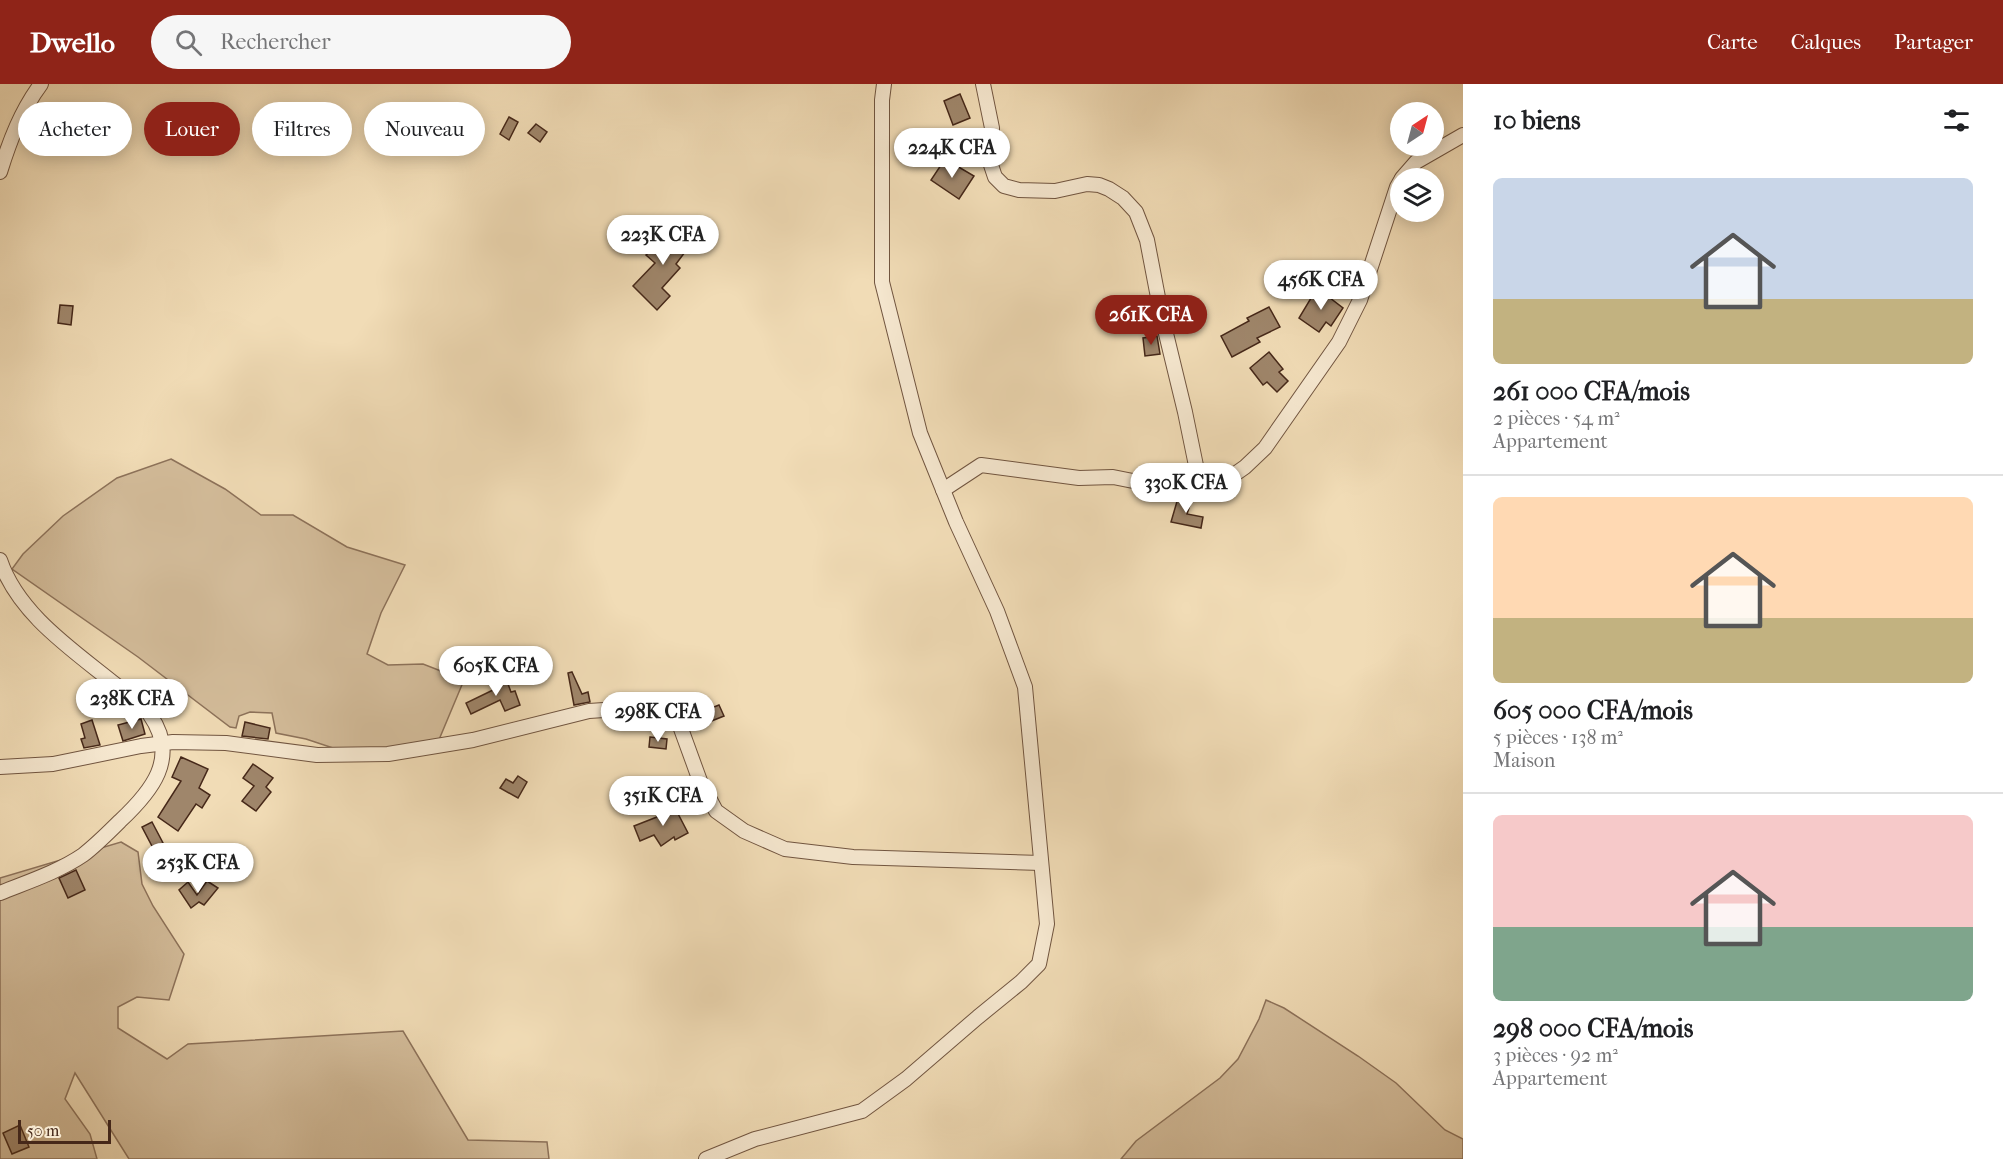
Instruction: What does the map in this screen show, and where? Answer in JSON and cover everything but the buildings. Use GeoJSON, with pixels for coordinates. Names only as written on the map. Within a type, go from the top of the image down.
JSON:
{"type":"FeatureCollection","features":[{"type":"Feature","properties":{"kind":"street"},"geometry":{"type":"LineString","coordinates":[[0,172],[11,136],[21,114],[41,84]]}},
{"type":"Feature","properties":{"kind":"street"},"geometry":{"type":"LineString","coordinates":[[706,1159],[755,1139],[862,1111],[906,1079],[1021,982],[1039,964],[1047,924],[1025,687],[990,594],[920,433],[882,282],[882,100],[884,84]]}},
{"type":"Feature","properties":{"kind":"street"},"geometry":{"type":"LineString","coordinates":[[983,84],[992,128],[992,165],[995,177],[1004,186],[1019,190],[1055,191],[1087,184],[1099,185],[1123,198],[1136,212],[1147,240],[1201,490]]}},
{"type":"Feature","properties":{"kind":"street"},"geometry":{"type":"LineString","coordinates":[[1411,168],[1416,162],[1463,135]]}},
{"type":"Feature","properties":{"kind":"street"},"geometry":{"type":"LineString","coordinates":[[943,490],[981,465],[1079,478],[1113,477],[1150,486],[1201,490],[1225,481],[1245,467],[1265,448],[1339,342],[1360,300],[1390,208]]}},
{"type":"Feature","properties":{"kind":"street"},"geometry":{"type":"LineString","coordinates":[[0,560],[6,578],[34,615],[73,651],[150,713],[162,743],[162,761],[158,776],[145,796],[101,840],[81,856],[0,893]]}},
{"type":"Feature","properties":{"kind":"street"},"geometry":{"type":"LineString","coordinates":[[0,767],[53,764],[162,743],[226,743],[317,754],[388,754],[473,740],[589,711],[649,707],[666,709],[676,715],[700,781],[716,811],[744,831],[786,849],[853,857],[1041,863]]}},
{"type":"Feature","properties":{"kind":"shaded area"},"geometry":{"type":"Polygon","coordinates":[[[171,459],[225,489],[261,515],[293,515],[347,547],[405,565],[381,613],[367,654],[388,665],[423,664],[464,680],[438,742],[348,753],[306,739],[276,733],[272,713],[250,712],[239,716],[236,728],[230,727],[138,657],[12,569],[23,554],[63,516],[117,478],[171,459]]]}},
{"type":"Feature","properties":{"kind":"shaded area"},"geometry":{"type":"Polygon","coordinates":[[[121,842],[138,852],[142,884],[153,906],[184,954],[169,1000],[137,997],[118,1007],[118,1028],[167,1059],[188,1044],[403,1031],[468,1140],[547,1142],[549,1159],[129,1159],[75,1073],[65,1099],[90,1134],[97,1159],[0,1159],[0,878],[121,842]]]}},
{"type":"Feature","properties":{"kind":"shaded area"},"geometry":{"type":"Polygon","coordinates":[[[1266,1000],[1284,1008],[1396,1083],[1445,1130],[1463,1139],[1463,1159],[1121,1159],[1136,1141],[1220,1078],[1238,1059],[1259,1019],[1266,1000]]]}}]}
